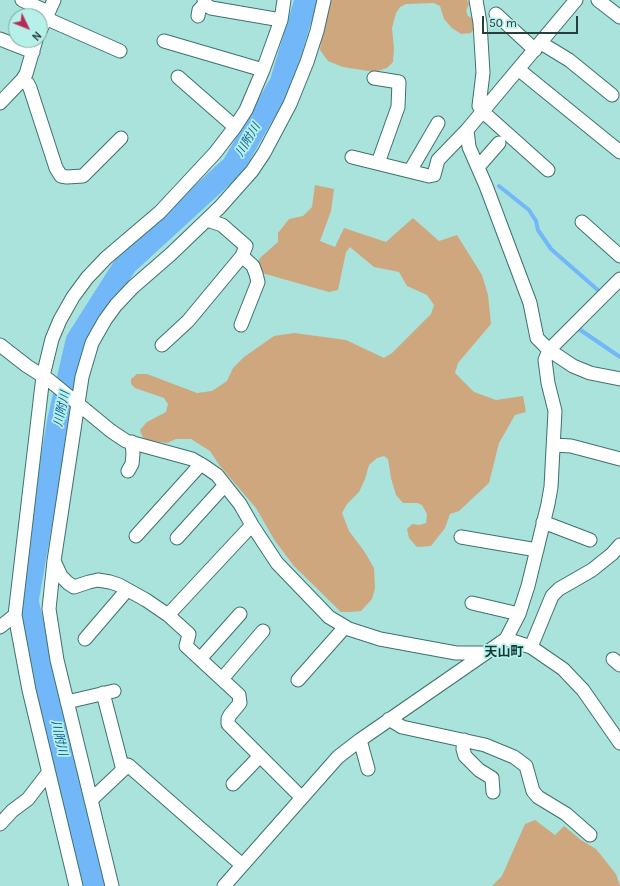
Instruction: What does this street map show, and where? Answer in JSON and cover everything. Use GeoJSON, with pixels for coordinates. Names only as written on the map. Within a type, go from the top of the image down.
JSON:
{"type":"FeatureCollection","features":[{"type":"Feature","properties":{"kind":"street"},"geometry":{"type":"LineString","coordinates":[[22,0],[49,10],[120,51]]}},
{"type":"Feature","properties":{"kind":"street"},"geometry":{"type":"LineString","coordinates":[[76,886],[26,676],[15,615],[52,339],[60,320],[73,297],[88,278],[106,258],[160,212],[216,153],[235,127],[246,110],[263,70],[282,20],[284,0]]}},
{"type":"Feature","properties":{"kind":"street"},"geometry":{"type":"LineString","coordinates":[[112,886],[57,660],[50,623],[49,609],[54,561],[74,401],[92,343],[105,320],[116,305],[133,287],[176,250],[234,192],[252,171],[271,141],[290,104],[307,62],[317,31],[324,0]]}},
{"type":"Feature","properties":{"kind":"street"},"geometry":{"type":"LineString","coordinates":[[476,0],[480,23],[483,73],[479,106],[482,111],[548,170]]}},
{"type":"Feature","properties":{"kind":"street"},"geometry":{"type":"LineString","coordinates":[[352,157],[429,176],[434,175],[438,160],[467,130],[576,0]]}},
{"type":"Feature","properties":{"kind":"street"},"geometry":{"type":"LineString","coordinates":[[598,0],[620,17]]}},
{"type":"Feature","properties":{"kind":"street"},"geometry":{"type":"LineString","coordinates":[[198,16],[199,10],[204,2],[211,8],[282,20]]}},
{"type":"Feature","properties":{"kind":"street"},"geometry":{"type":"LineString","coordinates":[[496,14],[538,46],[569,60],[612,95]]}},
{"type":"Feature","properties":{"kind":"street"},"geometry":{"type":"LineString","coordinates":[[164,41],[263,70]]}},
{"type":"Feature","properties":{"kind":"street"},"geometry":{"type":"LineString","coordinates":[[0,103],[26,74],[33,48]]}},
{"type":"Feature","properties":{"kind":"street"},"geometry":{"type":"LineString","coordinates":[[518,69],[620,152]]}},
{"type":"Feature","properties":{"kind":"street"},"geometry":{"type":"LineString","coordinates":[[178,77],[235,127]]}},
{"type":"Feature","properties":{"kind":"street"},"geometry":{"type":"LineString","coordinates":[[374,78],[399,82],[398,107],[378,163]]}},
{"type":"Feature","properties":{"kind":"street"},"geometry":{"type":"LineString","coordinates":[[22,80],[28,84],[30,88],[56,168],[61,176],[83,176],[121,138]]}},
{"type":"Feature","properties":{"kind":"street"},"geometry":{"type":"LineString","coordinates":[[410,171],[438,123]]}},
{"type":"Feature","properties":{"kind":"street"},"geometry":{"type":"LineString","coordinates":[[467,130],[469,147],[486,186],[530,303],[537,338],[549,350],[573,366],[590,373],[620,379]]}},
{"type":"Feature","properties":{"kind":"street"},"geometry":{"type":"LineString","coordinates":[[478,167],[500,143]]}},
{"type":"Feature","properties":{"kind":"street"},"geometry":{"type":"LineString","coordinates":[[162,345],[188,321],[242,256],[246,246],[222,225],[207,220]]}},
{"type":"Feature","properties":{"kind":"street"},"geometry":{"type":"LineString","coordinates":[[582,222],[620,256]]}},
{"type":"Feature","properties":{"kind":"street"},"geometry":{"type":"LineString","coordinates":[[241,325],[258,282],[253,266],[242,256]]}},
{"type":"Feature","properties":{"kind":"street"},"geometry":{"type":"LineString","coordinates":[[224,886],[338,757],[389,719],[506,639],[519,614],[528,586],[551,487],[555,411],[548,382],[545,360],[549,350],[620,280]]}},
{"type":"Feature","properties":{"kind":"street"},"geometry":{"type":"LineString","coordinates":[[0,345],[27,366],[46,378],[111,431],[132,442],[176,454],[200,464],[217,475],[240,504],[277,564],[329,617],[349,629],[380,639],[456,653],[484,653]]}},
{"type":"Feature","properties":{"kind":"street"},"geometry":{"type":"LineString","coordinates":[[128,472],[132,464],[132,442]]}},
{"type":"Feature","properties":{"kind":"street"},"geometry":{"type":"LineString","coordinates":[[554,445],[570,446],[620,459]]}},
{"type":"Feature","properties":{"kind":"street"},"geometry":{"type":"LineString","coordinates":[[136,536],[200,464]]}},
{"type":"Feature","properties":{"kind":"street"},"geometry":{"type":"LineString","coordinates":[[177,538],[225,486]]}},
{"type":"Feature","properties":{"kind":"street"},"geometry":{"type":"LineString","coordinates":[[543,522],[590,540]]}},
{"type":"Feature","properties":{"kind":"street"},"geometry":{"type":"LineString","coordinates":[[168,615],[252,525]]}},
{"type":"Feature","properties":{"kind":"street"},"geometry":{"type":"LineString","coordinates":[[461,537],[537,550]]}},
{"type":"Feature","properties":{"kind":"street"},"geometry":{"type":"LineString","coordinates":[[531,647],[552,596],[559,589],[592,570],[612,554],[620,545]]}},
{"type":"Feature","properties":{"kind":"street"},"geometry":{"type":"LineString","coordinates":[[54,561],[61,576],[74,587],[98,580],[110,582],[146,600],[168,615],[188,634],[186,646],[222,679],[241,699],[240,703],[230,715],[228,724],[302,798]]}},
{"type":"Feature","properties":{"kind":"street"},"geometry":{"type":"LineString","coordinates":[[85,639],[127,590]]}},
{"type":"Feature","properties":{"kind":"street"},"geometry":{"type":"LineString","coordinates":[[472,603],[519,614]]}},
{"type":"Feature","properties":{"kind":"street"},"geometry":{"type":"LineString","coordinates":[[200,659],[240,614]]}},
{"type":"Feature","properties":{"kind":"street"},"geometry":{"type":"LineString","coordinates":[[0,627],[15,615]]}},
{"type":"Feature","properties":{"kind":"street"},"geometry":{"type":"LineString","coordinates":[[305,678],[345,627]]}},
{"type":"Feature","properties":{"kind":"street"},"geometry":{"type":"LineString","coordinates":[[222,679],[263,631]]}},
{"type":"Feature","properties":{"kind":"street"},"geometry":{"type":"LineString","coordinates":[[506,639],[531,647],[572,677],[583,690],[620,743]]}},
{"type":"Feature","properties":{"kind":"street"},"geometry":{"type":"LineString","coordinates":[[67,702],[109,692],[123,770]]}},
{"type":"Feature","properties":{"kind":"street"},"geometry":{"type":"LineString","coordinates":[[389,719],[402,727],[485,745],[514,756],[526,766],[533,791],[538,797],[566,814],[590,835]]}},
{"type":"Feature","properties":{"kind":"street"},"geometry":{"type":"LineString","coordinates":[[360,740],[368,769]]}},
{"type":"Feature","properties":{"kind":"street"},"geometry":{"type":"LineString","coordinates":[[464,740],[463,749],[465,756],[479,770],[492,778],[493,792]]}},
{"type":"Feature","properties":{"kind":"street"},"geometry":{"type":"LineString","coordinates":[[233,784],[260,756]]}},
{"type":"Feature","properties":{"kind":"street"},"geometry":{"type":"LineString","coordinates":[[91,800],[128,765],[242,865]]}},
{"type":"Feature","properties":{"kind":"street"},"geometry":{"type":"LineString","coordinates":[[0,824],[12,811],[28,799],[48,773]]}},
{"type":"Feature","properties":{"kind":"shaded area"},"geometry":{"type":"Polygon","coordinates":[[[328,0],[467,0],[469,4],[466,11],[468,16],[474,19],[475,27],[471,33],[461,34],[452,28],[444,19],[440,6],[434,3],[406,4],[400,7],[396,13],[392,28],[394,49],[393,62],[387,68],[375,72],[343,67],[328,61],[320,50],[328,0]]]}},
{"type":"Feature","properties":{"kind":"shaded area"},"geometry":{"type":"Polygon","coordinates":[[[315,185],[334,189],[331,211],[320,241],[335,247],[344,228],[386,242],[413,218],[439,241],[457,235],[482,275],[488,295],[491,324],[458,363],[455,373],[474,392],[496,400],[523,396],[526,412],[515,415],[499,443],[489,483],[459,511],[450,514],[445,528],[431,546],[417,547],[409,538],[407,529],[412,524],[420,525],[426,523],[427,514],[422,505],[417,503],[403,503],[396,495],[388,459],[384,456],[377,458],[369,465],[359,492],[347,504],[342,513],[349,531],[364,551],[374,568],[375,588],[372,599],[361,611],[341,612],[294,566],[275,541],[256,508],[220,466],[210,451],[191,439],[176,439],[167,443],[146,440],[142,436],[140,430],[147,422],[166,412],[168,404],[164,398],[135,388],[131,384],[131,379],[137,374],[147,374],[197,393],[212,391],[227,381],[233,368],[244,357],[274,336],[294,333],[346,340],[384,358],[392,353],[431,314],[434,305],[427,295],[407,286],[399,272],[374,267],[350,247],[346,252],[338,290],[329,292],[262,273],[255,266],[261,257],[278,242],[278,233],[289,219],[303,216],[312,207],[315,185]]]}},
{"type":"Feature","properties":{"kind":"shaded area"},"geometry":{"type":"Polygon","coordinates":[[[535,820],[555,835],[564,826],[581,840],[596,849],[616,874],[620,886],[492,886],[502,876],[525,824],[535,820]]]}},
{"type":"Feature","properties":{"kind":"waterway","name":"川附川"},"geometry":{"type":"LineString","coordinates":[[94,886],[27,601],[59,419],[77,341],[126,264],[233,166],[281,83],[306,0]]}},
{"type":"Feature","properties":{"kind":"waterway"},"geometry":{"type":"LineString","coordinates":[[499,186],[529,210],[536,221],[538,230],[551,249],[600,292],[598,295]]}},
{"type":"Feature","properties":{"kind":"waterway"},"geometry":{"type":"LineString","coordinates":[[576,327],[620,357]]}},
{"type":"Feature","properties":{"kind":"district","name":"天山町"},"geometry":{"type":"Point","coordinates":[504,652]}}]}
